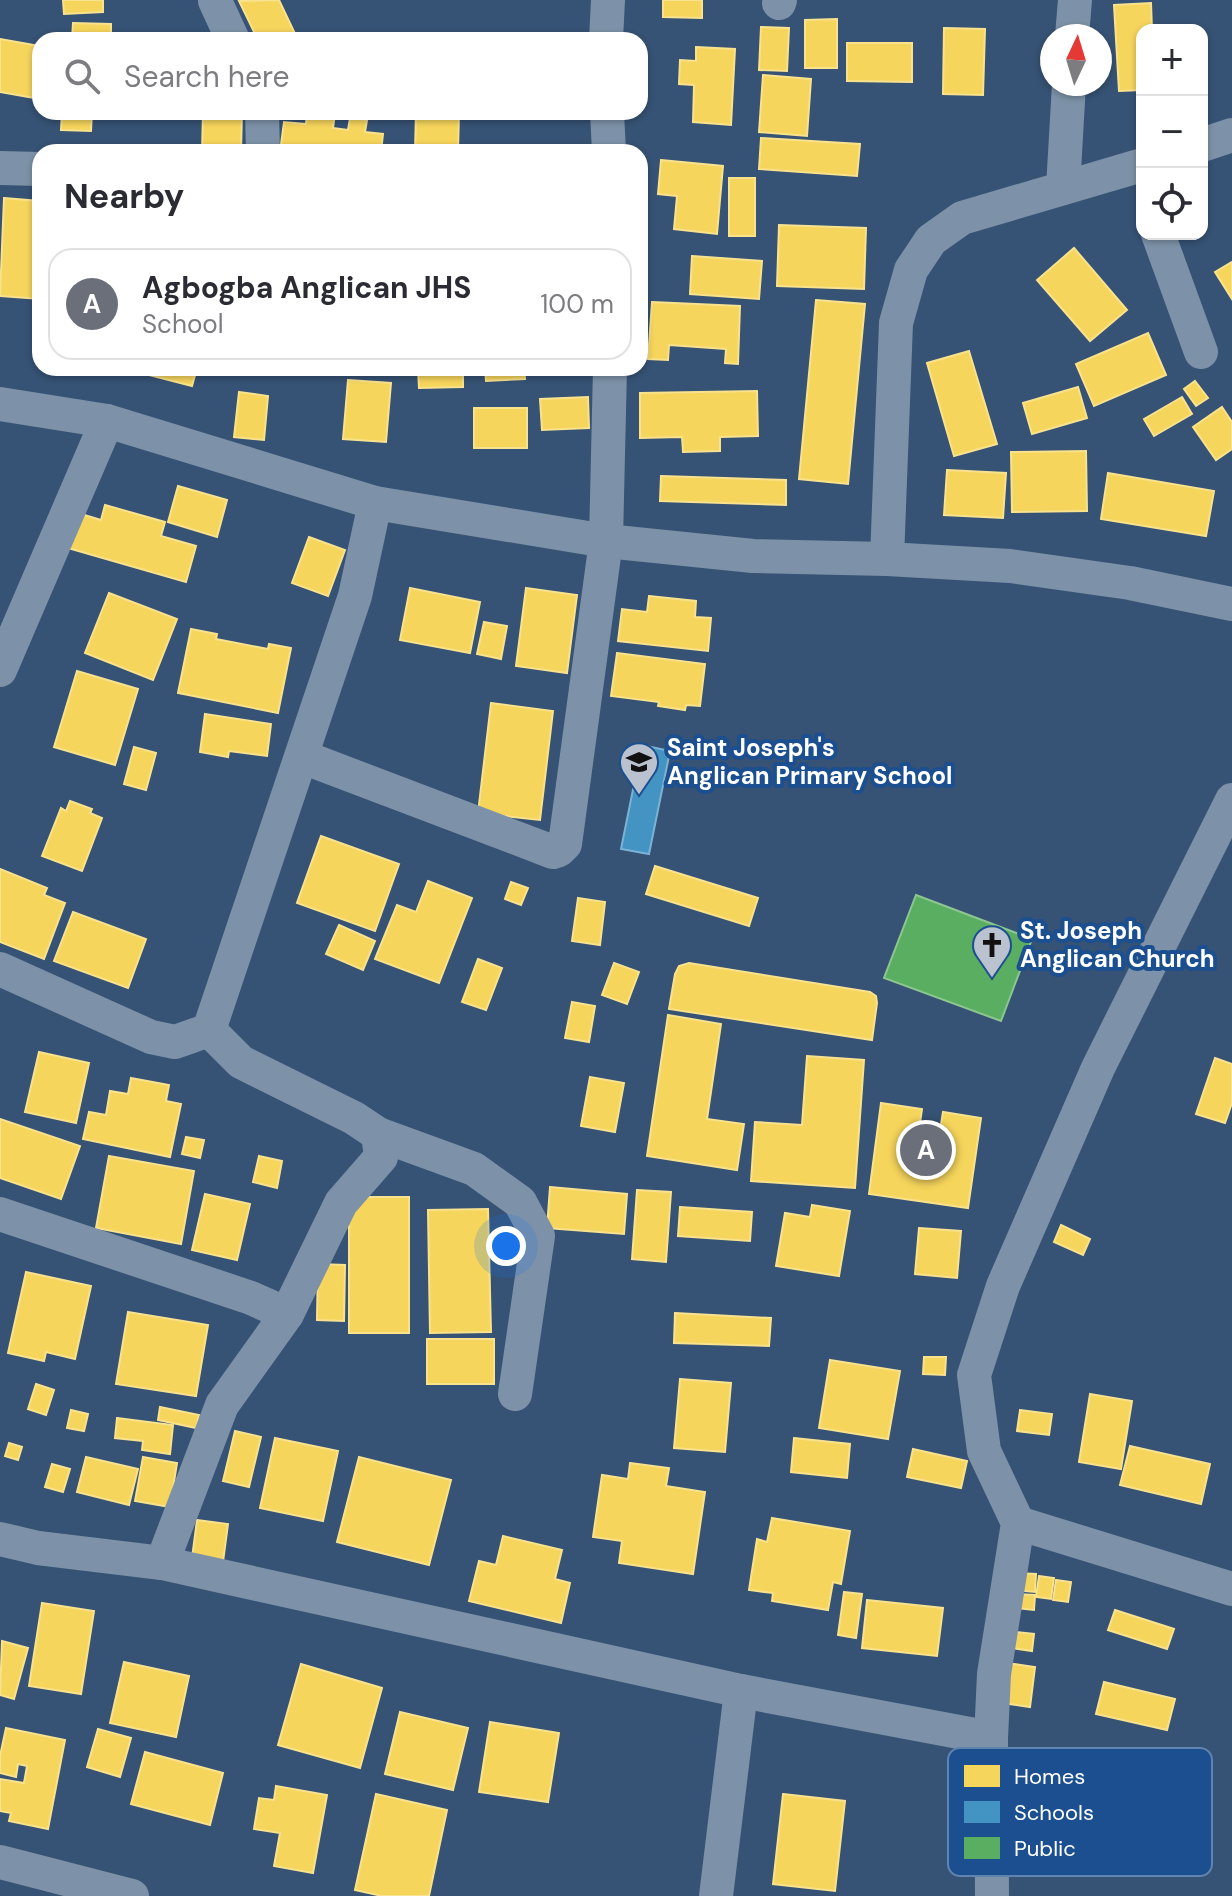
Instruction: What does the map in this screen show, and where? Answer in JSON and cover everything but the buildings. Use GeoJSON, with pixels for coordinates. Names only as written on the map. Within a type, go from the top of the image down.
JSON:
{"type":"FeatureCollection","features":[{"type":"Feature","properties":{"kind":"street"},"geometry":{"type":"LineString","coordinates":[[606,32],[608,0]]}},
{"type":"Feature","properties":{"kind":"street"},"geometry":{"type":"LineString","coordinates":[[1073,24],[1075,0]]}},
{"type":"Feature","properties":{"kind":"street"},"geometry":{"type":"LineString","coordinates":[[215,1],[229,32]]}},
{"type":"Feature","properties":{"kind":"street"},"geometry":{"type":"LineString","coordinates":[[1063,188],[1068,96]]}},
{"type":"Feature","properties":{"kind":"street"},"geometry":{"type":"LineString","coordinates":[[262,120],[263,144]]}},
{"type":"Feature","properties":{"kind":"street"},"geometry":{"type":"LineString","coordinates":[[607,120],[609,144]]}},
{"type":"Feature","properties":{"kind":"street"},"geometry":{"type":"LineString","coordinates":[[1208,143],[1232,135]]}},
{"type":"Feature","properties":{"kind":"street"},"geometry":{"type":"LineString","coordinates":[[0,168],[32,169]]}},
{"type":"Feature","properties":{"kind":"street"},"geometry":{"type":"LineString","coordinates":[[887,559],[896,323],[911,270],[931,240],[962,218],[1063,188],[1136,175]]}},
{"type":"Feature","properties":{"kind":"street"},"geometry":{"type":"LineString","coordinates":[[1160,240],[1201,352]]}},
{"type":"Feature","properties":{"kind":"street"},"geometry":{"type":"LineString","coordinates":[[303,757],[553,852],[565,844],[606,541],[610,376]]}},
{"type":"Feature","properties":{"kind":"street"},"geometry":{"type":"LineString","coordinates":[[0,404],[107,421],[375,503],[606,541],[753,556],[1010,566],[1130,583],[1232,604]]}},
{"type":"Feature","properties":{"kind":"street"},"geometry":{"type":"LineString","coordinates":[[0,670],[107,421]]}},
{"type":"Feature","properties":{"kind":"street"},"geometry":{"type":"LineString","coordinates":[[209,1030],[355,596],[375,503]]}},
{"type":"Feature","properties":{"kind":"street"},"geometry":{"type":"LineString","coordinates":[[991,1748],[994,1674],[1018,1523],[984,1451],[974,1375],[1003,1286],[1098,1068],[1232,800]]}},
{"type":"Feature","properties":{"kind":"street"},"geometry":{"type":"LineString","coordinates":[[0,969],[151,1037],[175,1042],[209,1030]]}},
{"type":"Feature","properties":{"kind":"street"},"geometry":{"type":"LineString","coordinates":[[209,1030],[241,1062],[354,1118],[378,1134],[474,1169],[520,1202],[538,1236],[515,1394]]}},
{"type":"Feature","properties":{"kind":"street"},"geometry":{"type":"LineString","coordinates":[[162,1563],[222,1405],[287,1314],[341,1203],[381,1157],[378,1134]]}},
{"type":"Feature","properties":{"kind":"street"},"geometry":{"type":"LineString","coordinates":[[0,1214],[251,1298],[287,1314]]}},
{"type":"Feature","properties":{"kind":"street"},"geometry":{"type":"LineString","coordinates":[[1018,1523],[1232,1589]]}},
{"type":"Feature","properties":{"kind":"street"},"geometry":{"type":"LineString","coordinates":[[0,1539],[38,1548],[162,1563],[741,1691],[991,1738]]}},
{"type":"Feature","properties":{"kind":"street"},"geometry":{"type":"LineString","coordinates":[[716,1896],[741,1691]]}},
{"type":"Feature","properties":{"kind":"street"},"geometry":{"type":"LineString","coordinates":[[0,1862],[132,1896]]}},
{"type":"Feature","properties":{"kind":"street"},"geometry":{"type":"LineString","coordinates":[[992,1876],[992,1896]]}},
{"type":"Feature","properties":{"kind":"place","name":"Saint Joseph's Anglican Primary School"},"geometry":{"type":"Point","coordinates":[639,796]}},
{"type":"Feature","properties":{"kind":"place","name":"St. Joseph Anglican Church"},"geometry":{"type":"Point","coordinates":[992,979]}},
{"type":"Feature","properties":{"kind":"place","name":"Agbogba Anglican JHS"},"geometry":{"type":"Point","coordinates":[926,1150]}}]}
